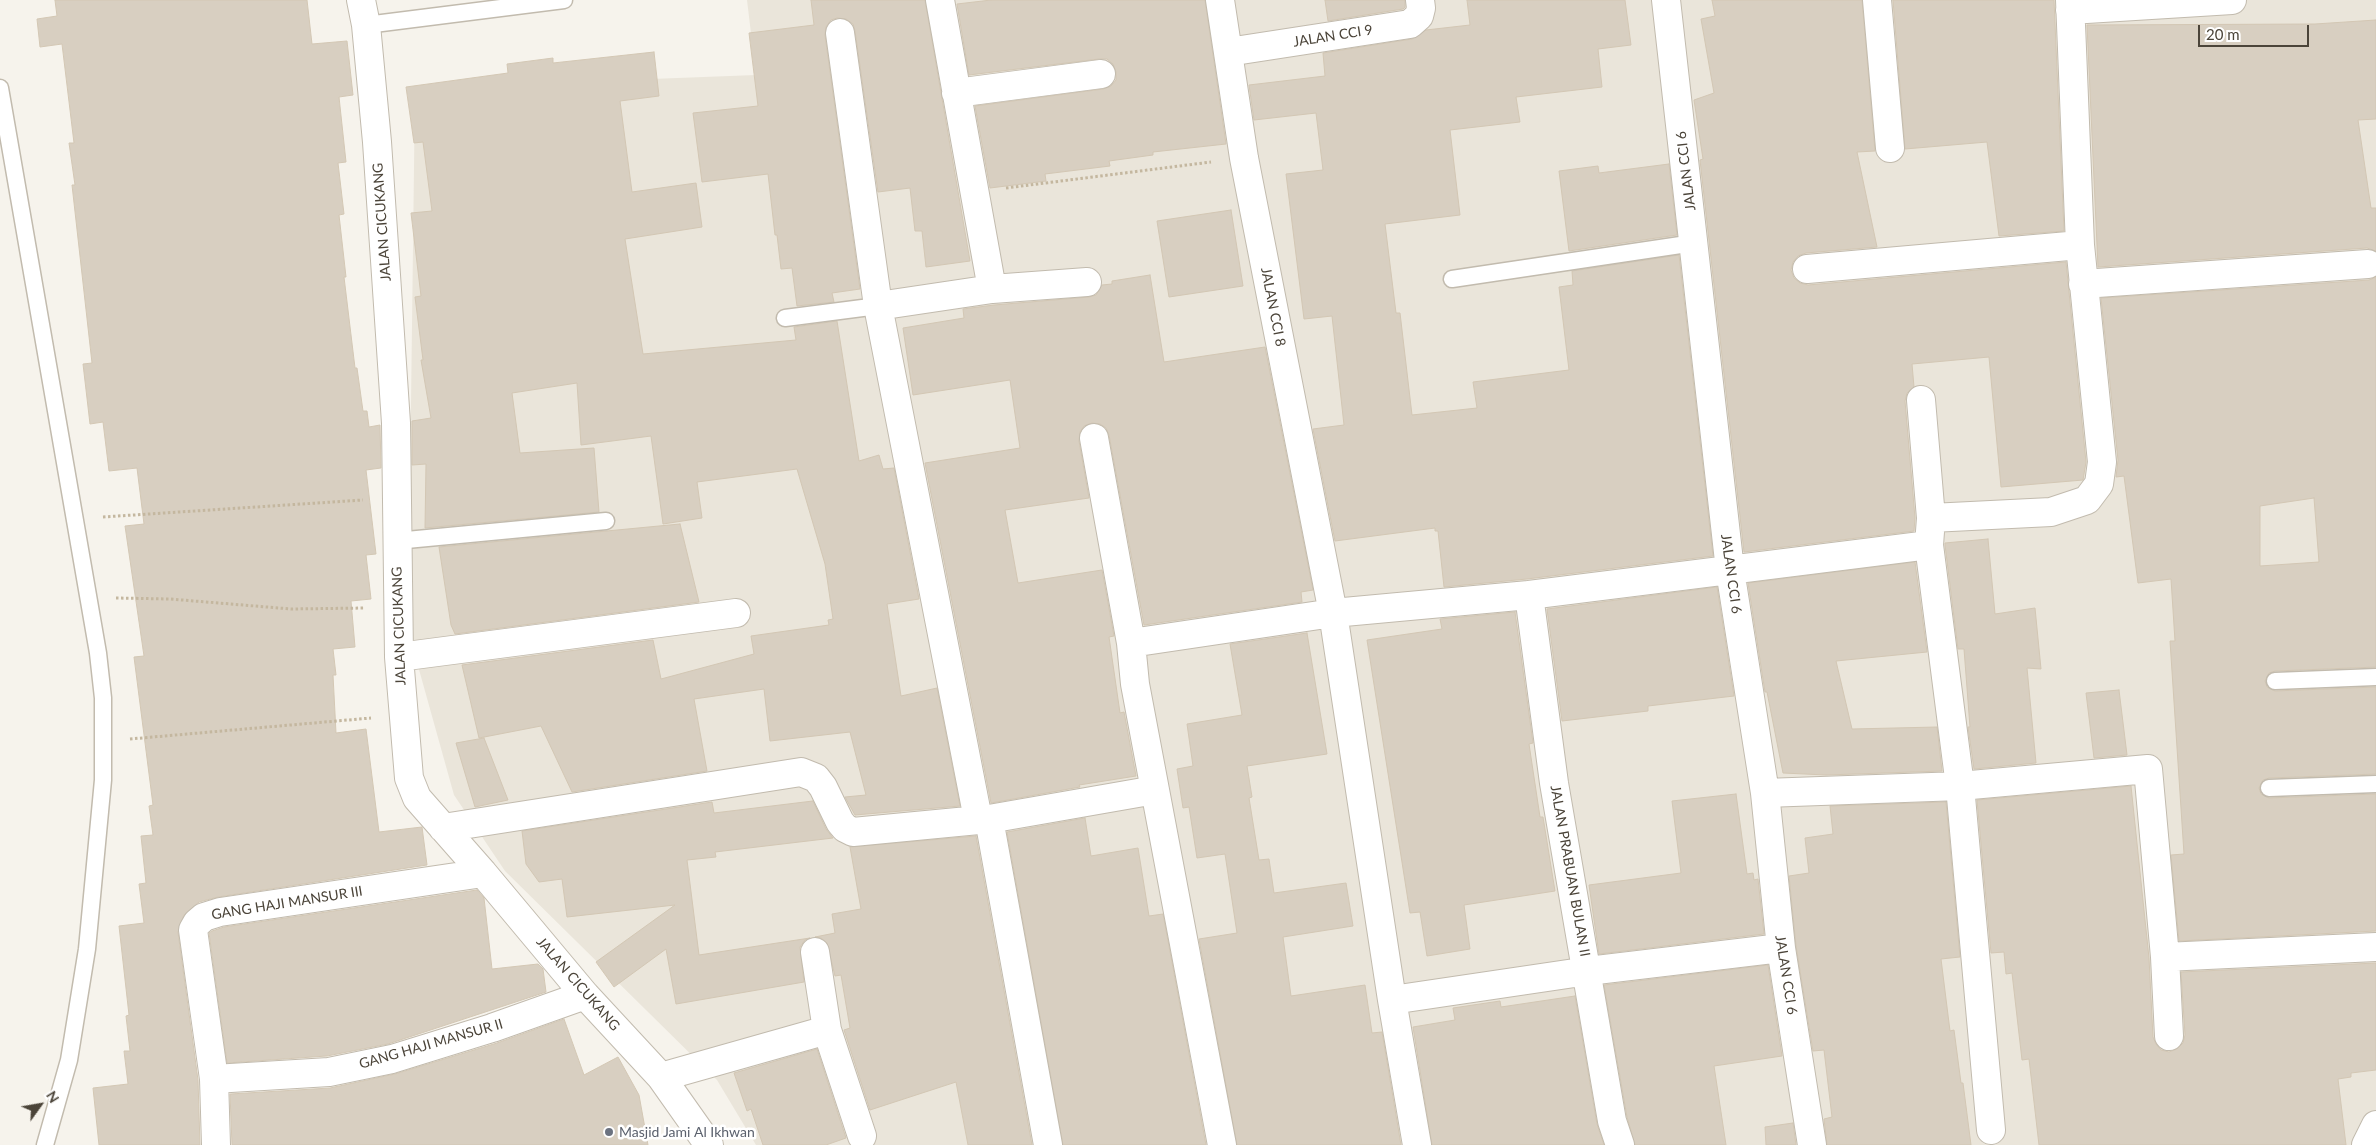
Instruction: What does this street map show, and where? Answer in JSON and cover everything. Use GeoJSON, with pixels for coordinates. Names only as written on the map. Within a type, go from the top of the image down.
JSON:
{"type":"FeatureCollection","features":[{"type":"Feature","properties":{"kind":"street"},"geometry":{"type":"LineString","coordinates":[[940,0],[992,289]]}},
{"type":"Feature","properties":{"kind":"street","name":"JALAN CCI 8"},"geometry":{"type":"LineString","coordinates":[[1220,0],[1244,158],[1333,614],[1392,1000],[1417,1145]]}},
{"type":"Feature","properties":{"kind":"street","name":"JALAN CCI 9"},"geometry":{"type":"LineString","coordinates":[[1228,52],[1410,24],[1419,16],[1420,0]]}},
{"type":"Feature","properties":{"kind":"street","name":"JALAN CCI 6"},"geometry":{"type":"LineString","coordinates":[[1666,0],[1730,570],[1764,793],[1781,948],[1812,1145]]}},
{"type":"Feature","properties":{"kind":"street"},"geometry":{"type":"LineString","coordinates":[[1877,0],[1890,148]]}},
{"type":"Feature","properties":{"kind":"street"},"geometry":{"type":"LineString","coordinates":[[1931,518],[2051,512],[2087,500],[2099,484],[2102,462],[2080,245],[2070,5],[2232,0]]}},
{"type":"Feature","properties":{"kind":"street","name":"JALAN CICUKANG"},"geometry":{"type":"LineString","coordinates":[[364,12],[377,142],[396,423],[396,542],[399,657],[409,778],[417,798],[585,994],[661,1077],[709,1145]]}},
{"type":"Feature","properties":{"kind":"street"},"geometry":{"type":"LineString","coordinates":[[840,33],[878,306],[1048,1145]]}},
{"type":"Feature","properties":{"kind":"street"},"geometry":{"type":"LineString","coordinates":[[956,93],[1101,74]]}},
{"type":"Feature","properties":{"kind":"street"},"geometry":{"type":"LineString","coordinates":[[1807,268],[2080,245]]}},
{"type":"Feature","properties":{"kind":"street"},"geometry":{"type":"LineString","coordinates":[[2083,284],[2368,264]]}},
{"type":"Feature","properties":{"kind":"street"},"geometry":{"type":"LineString","coordinates":[[878,306],[992,289],[1087,282]]}},
{"type":"Feature","properties":{"kind":"street"},"geometry":{"type":"LineString","coordinates":[[1921,400],[1931,518],[1929,546],[1960,786],[1991,1130]]}},
{"type":"Feature","properties":{"kind":"street"},"geometry":{"type":"LineString","coordinates":[[1094,438],[1130,643],[1135,684],[1222,1145]]}},
{"type":"Feature","properties":{"kind":"street"},"geometry":{"type":"LineString","coordinates":[[1130,643],[1333,614],[1529,595],[1929,546]]}},
{"type":"Feature","properties":{"kind":"street","name":"JALAN PRABUAN BULAN II"},"geometry":{"type":"LineString","coordinates":[[1529,595],[1554,783],[1588,971],[1612,1121],[1620,1145]]}},
{"type":"Feature","properties":{"kind":"street"},"geometry":{"type":"LineString","coordinates":[[399,657],[736,613]]}},
{"type":"Feature","properties":{"kind":"street"},"geometry":{"type":"LineString","coordinates":[[1764,793],[1960,786],[2148,769],[2165,957],[2170,1036]]}},
{"type":"Feature","properties":{"kind":"street"},"geometry":{"type":"LineString","coordinates":[[443,828],[801,772],[816,778],[823,787],[840,822],[845,828],[853,832],[983,819],[1156,790]]}},
{"type":"Feature","properties":{"kind":"street","name":"GANG HAJI MANSUR III"},"geometry":{"type":"LineString","coordinates":[[216,1145],[214,1079],[193,930],[204,917],[220,912],[483,873]]}},
{"type":"Feature","properties":{"kind":"street"},"geometry":{"type":"LineString","coordinates":[[2165,957],[2376,947]]}},
{"type":"Feature","properties":{"kind":"street"},"geometry":{"type":"LineString","coordinates":[[1392,1000],[1588,971],[1781,948]]}},
{"type":"Feature","properties":{"kind":"street"},"geometry":{"type":"LineString","coordinates":[[815,952],[827,1030],[862,1136]]}},
{"type":"Feature","properties":{"kind":"street","name":"GANG HAJI MANSUR II"},"geometry":{"type":"LineString","coordinates":[[214,1079],[329,1072],[392,1058],[492,1028],[585,994]]}},
{"type":"Feature","properties":{"kind":"street"},"geometry":{"type":"LineString","coordinates":[[661,1077],[827,1030]]}},
{"type":"Feature","properties":{"kind":"street"},"geometry":{"type":"LineString","coordinates":[[2366,1145],[2376,1125]]}},
{"type":"Feature","properties":{"kind":"lane"},"geometry":{"type":"LineString","coordinates":[[364,12],[564,0]]}},
{"type":"Feature","properties":{"kind":"lane"},"geometry":{"type":"LineString","coordinates":[[0,88],[75,519],[103,698],[103,780],[87,949],[69,1060],[45,1145]]}},
{"type":"Feature","properties":{"kind":"lane"},"geometry":{"type":"LineString","coordinates":[[1452,279],[1694,243]]}},
{"type":"Feature","properties":{"kind":"lane"},"geometry":{"type":"LineString","coordinates":[[785,318],[878,306]]}},
{"type":"Feature","properties":{"kind":"lane"},"geometry":{"type":"LineString","coordinates":[[396,542],[606,521]]}},
{"type":"Feature","properties":{"kind":"lane"},"geometry":{"type":"LineString","coordinates":[[2275,680],[2376,677]]}},
{"type":"Feature","properties":{"kind":"lane"},"geometry":{"type":"LineString","coordinates":[[2269,788],[2376,784]]}},
{"type":"Feature","properties":{"kind":"path"},"geometry":{"type":"LineString","coordinates":[[974,192],[1244,158]]}},
{"type":"Feature","properties":{"kind":"path"},"geometry":{"type":"LineString","coordinates":[[75,519],[279,507],[396,497]]}},
{"type":"Feature","properties":{"kind":"path"},"geometry":{"type":"LineString","coordinates":[[88,597],[170,599],[292,609],[398,607]]}},
{"type":"Feature","properties":{"kind":"path"},"geometry":{"type":"LineString","coordinates":[[103,742],[404,715]]}},
{"type":"Feature","properties":{"kind":"shaded area"},"geometry":{"type":"Polygon","coordinates":[[[747,0],[2376,0],[2376,1145],[756,1145],[717,1080],[505,871],[454,795],[413,648],[410,483],[415,88],[756,75],[747,0]]]}},
{"type":"Feature","properties":{"kind":"building"},"geometry":{"type":"Polygon","coordinates":[[[55,0],[307,0],[312,44],[347,41],[353,95],[339,97],[346,162],[338,163],[344,214],[339,215],[355,368],[357,368],[363,411],[367,411],[369,427],[380,425],[381,468],[366,470],[376,554],[366,555],[371,599],[351,601],[355,647],[333,649],[336,675],[333,675],[336,733],[366,729],[379,832],[422,827],[427,865],[218,897],[199,902],[184,915],[178,932],[198,1080],[200,1145],[99,1145],[93,1088],[128,1084],[124,1051],[130,1051],[126,1016],[129,1015],[119,926],[144,923],[139,884],[146,883],[141,836],[153,835],[149,806],[153,805],[134,657],[144,656],[125,526],[144,524],[137,468],[109,471],[103,422],[90,424],[83,364],[92,363],[72,185],[75,185],[69,143],[74,143],[62,44],[40,47],[37,19],[57,16],[55,0]]]}},
{"type":"Feature","properties":{"kind":"building"},"geometry":{"type":"Polygon","coordinates":[[[811,0],[925,0],[970,261],[926,267],[922,231],[915,231],[910,188],[878,192],[855,31],[853,24],[846,19],[837,18],[831,20],[826,27],[825,35],[860,289],[832,293],[834,302],[797,306],[792,268],[781,269],[768,174],[702,182],[693,113],[758,106],[749,33],[814,25],[811,0]]]}},
{"type":"Feature","properties":{"kind":"building"},"geometry":{"type":"Polygon","coordinates":[[[991,0],[1205,0],[1226,144],[1153,152],[1153,155],[1109,161],[1110,166],[1045,174],[1046,181],[990,188],[975,106],[1103,89],[1111,86],[1116,80],[1113,64],[1107,59],[969,75],[957,4],[991,0]]]}},
{"type":"Feature","properties":{"kind":"building"},"geometry":{"type":"Polygon","coordinates":[[[1325,0],[1405,0],[1405,7],[1403,9],[1328,21],[1325,0]]]}},
{"type":"Feature","properties":{"kind":"building"},"geometry":{"type":"Polygon","coordinates":[[[1467,0],[1625,0],[1631,45],[1598,49],[1602,87],[1516,97],[1520,122],[1450,130],[1460,215],[1385,224],[1396,313],[1400,313],[1412,415],[1477,408],[1473,382],[1569,370],[1559,287],[1573,285],[1572,271],[1679,255],[1713,556],[1527,579],[1444,587],[1438,531],[1435,531],[1435,528],[1335,541],[1313,429],[1344,425],[1332,316],[1304,319],[1286,174],[1323,170],[1316,113],[1254,120],[1249,85],[1325,76],[1323,53],[1412,39],[1426,30],[1470,25],[1467,0]]]}},
{"type":"Feature","properties":{"kind":"building"},"geometry":{"type":"Polygon","coordinates":[[[1712,0],[1862,0],[1875,151],[1857,152],[1877,247],[1806,253],[1798,256],[1793,262],[1791,270],[1794,278],[1800,283],[1808,285],[2066,262],[2086,462],[2083,480],[2001,487],[1989,357],[1912,364],[1914,387],[1907,393],[1905,401],[1915,518],[1914,531],[1744,552],[1700,160],[1703,159],[1694,100],[1714,93],[1701,19],[1715,16],[1712,0]]]}},
{"type":"Feature","properties":{"kind":"building"},"geometry":{"type":"Polygon","coordinates":[[[1893,0],[2054,0],[2064,231],[1999,236],[1987,142],[1905,149],[1893,0]]]}},
{"type":"Feature","properties":{"kind":"building"},"geometry":{"type":"Polygon","coordinates":[[[2376,20],[2376,119],[2358,120],[2371,208],[2376,208],[2376,251],[2367,248],[2098,267],[2087,25],[2315,24],[2376,20]]]}},
{"type":"Feature","properties":{"kind":"building"},"geometry":{"type":"Polygon","coordinates":[[[654,52],[659,96],[620,101],[632,192],[696,183],[702,227],[625,239],[643,354],[796,340],[794,327],[837,321],[859,461],[879,455],[883,469],[894,468],[919,599],[887,604],[901,696],[937,688],[960,806],[855,815],[845,797],[866,795],[850,732],[770,741],[764,689],[694,699],[707,771],[572,792],[541,726],[479,738],[462,665],[653,640],[661,679],[754,654],[751,636],[829,625],[828,620],[833,619],[825,564],[797,469],[697,482],[702,518],[663,524],[651,436],[581,445],[577,383],[512,393],[520,453],[594,448],[599,512],[425,528],[426,464],[412,465],[412,421],[431,418],[421,360],[423,360],[415,297],[421,296],[411,213],[432,211],[423,142],[414,143],[406,87],[508,73],[507,64],[553,58],[553,63],[654,52]]]}},
{"type":"Feature","properties":{"kind":"building"},"geometry":{"type":"Polygon","coordinates":[[[1669,164],[1677,235],[1569,251],[1559,171],[1598,166],[1599,173],[1669,164]]]}},
{"type":"Feature","properties":{"kind":"building"},"geometry":{"type":"Polygon","coordinates":[[[1231,210],[1243,286],[1169,297],[1157,221],[1231,210]]]}},
{"type":"Feature","properties":{"kind":"building"},"geometry":{"type":"Polygon","coordinates":[[[1150,275],[1164,362],[1265,347],[1313,590],[1301,592],[1302,602],[1144,625],[1109,435],[1106,428],[1100,424],[1092,423],[1084,426],[1080,432],[1079,441],[1089,498],[1005,510],[1018,583],[1102,570],[1114,636],[1109,637],[1120,713],[1124,712],[1136,776],[1079,785],[1080,787],[991,803],[925,463],[1020,448],[1010,380],[913,395],[903,328],[964,318],[963,309],[1089,297],[1096,295],[1102,285],[1112,284],[1112,281],[1150,275]]]}},
{"type":"Feature","properties":{"kind":"building"},"geometry":{"type":"Polygon","coordinates":[[[2376,277],[2376,667],[2275,671],[2269,673],[2265,681],[2267,687],[2275,691],[2376,687],[2376,774],[2269,778],[2263,780],[2259,788],[2261,794],[2269,798],[2376,794],[2376,931],[2179,941],[2171,855],[2184,854],[2170,641],[2175,641],[2171,579],[2138,583],[2124,476],[2116,477],[2118,460],[2101,298],[2369,280],[2376,277]],[[2314,498],[2260,506],[2260,566],[2319,562],[2314,498]]]}},
{"type":"Feature","properties":{"kind":"building"},"geometry":{"type":"Polygon","coordinates":[[[680,524],[699,602],[455,634],[451,625],[439,547],[680,524]]]}},
{"type":"Feature","properties":{"kind":"building"},"geometry":{"type":"Polygon","coordinates":[[[1988,539],[1995,614],[2035,608],[2041,669],[2027,668],[2036,763],[1974,769],[1968,727],[1970,727],[1964,649],[1958,649],[1945,543],[1988,539]]]}},
{"type":"Feature","properties":{"kind":"building"},"geometry":{"type":"Polygon","coordinates":[[[1915,562],[1927,652],[1836,661],[1852,729],[1937,727],[1942,771],[1826,775],[1783,773],[1767,692],[1765,692],[1748,583],[1915,562]]]}},
{"type":"Feature","properties":{"kind":"building"},"geometry":{"type":"Polygon","coordinates":[[[1717,587],[1734,696],[1648,706],[1648,711],[1562,721],[1547,609],[1717,587]]]}},
{"type":"Feature","properties":{"kind":"building"},"geometry":{"type":"Polygon","coordinates":[[[1515,612],[1533,743],[1529,744],[1540,817],[1543,817],[1555,891],[1464,905],[1470,949],[1427,956],[1420,912],[1410,913],[1367,640],[1442,629],[1440,619],[1515,612]]]}},
{"type":"Feature","properties":{"kind":"building"},"geometry":{"type":"Polygon","coordinates":[[[1307,633],[1327,754],[1247,766],[1252,797],[1249,798],[1259,860],[1269,859],[1274,893],[1346,883],[1353,926],[1283,937],[1291,996],[1365,985],[1372,1033],[1382,1032],[1401,1145],[1237,1145],[1199,939],[1237,933],[1225,854],[1197,858],[1189,807],[1183,808],[1177,769],[1193,766],[1187,724],[1242,715],[1230,644],[1307,633]]]}},
{"type":"Feature","properties":{"kind":"building"},"geometry":{"type":"Polygon","coordinates":[[[2119,690],[2127,755],[2094,758],[2086,693],[2119,690]]]}},
{"type":"Feature","properties":{"kind":"building"},"geometry":{"type":"Polygon","coordinates":[[[484,738],[508,800],[475,807],[456,743],[484,738]]]}},
{"type":"Feature","properties":{"kind":"building"},"geometry":{"type":"Polygon","coordinates":[[[2131,786],[2149,958],[2153,1037],[2161,1050],[2169,1052],[2177,1049],[2183,1043],[2185,1035],[2181,972],[2376,963],[2376,1070],[2351,1073],[2351,1077],[2338,1079],[2346,1145],[2039,1145],[2029,1059],[2022,1060],[2012,973],[2006,974],[2004,952],[1991,953],[1977,800],[2131,786]]]}},
{"type":"Feature","properties":{"kind":"building"},"geometry":{"type":"Polygon","coordinates":[[[1736,794],[1747,874],[1753,873],[1754,880],[1758,879],[1764,934],[1599,954],[1589,885],[1681,873],[1672,801],[1736,794]]]}},
{"type":"Feature","properties":{"kind":"building"},"geometry":{"type":"Polygon","coordinates":[[[813,801],[826,829],[833,838],[715,852],[716,857],[687,860],[699,955],[810,938],[805,940],[800,947],[804,982],[676,1004],[666,949],[614,987],[596,962],[675,905],[567,917],[562,879],[539,882],[526,864],[522,831],[712,802],[714,813],[813,801]]]}},
{"type":"Feature","properties":{"kind":"building"},"geometry":{"type":"Polygon","coordinates":[[[1946,802],[1960,957],[1941,959],[1950,1031],[1954,1030],[1971,1145],[1827,1145],[1824,1119],[1832,1117],[1824,1050],[1813,1051],[1796,946],[1789,876],[1809,873],[1805,838],[1833,834],[1830,806],[1946,802]]]}},
{"type":"Feature","properties":{"kind":"building"},"geometry":{"type":"Polygon","coordinates":[[[1085,818],[1091,856],[1138,848],[1149,916],[1163,914],[1206,1145],[1063,1145],[1007,832],[1085,818]]]}},
{"type":"Feature","properties":{"kind":"building"},"geometry":{"type":"Polygon","coordinates":[[[976,836],[1032,1145],[968,1145],[956,1082],[870,1110],[844,1030],[850,1028],[841,975],[835,976],[827,943],[821,938],[815,937],[835,933],[832,914],[861,909],[850,847],[976,836]]]}},
{"type":"Feature","properties":{"kind":"building"},"geometry":{"type":"Polygon","coordinates":[[[477,890],[484,898],[492,969],[538,964],[543,969],[546,992],[388,1044],[327,1056],[227,1063],[209,933],[224,927],[477,890]]]}},
{"type":"Feature","properties":{"kind":"building"},"geometry":{"type":"Polygon","coordinates":[[[1768,965],[1782,1056],[1714,1066],[1726,1145],[1635,1145],[1627,1117],[1604,985],[1768,965]]]}},
{"type":"Feature","properties":{"kind":"building"},"geometry":{"type":"Polygon","coordinates":[[[1575,996],[1597,1124],[1604,1145],[1432,1145],[1413,1027],[1455,1020],[1453,1008],[1500,1001],[1501,1007],[1575,996]]]}},
{"type":"Feature","properties":{"kind":"building"},"geometry":{"type":"Polygon","coordinates":[[[564,1019],[584,1075],[618,1057],[639,1095],[648,1145],[232,1145],[230,1094],[330,1088],[395,1074],[497,1043],[564,1019]]]}},
{"type":"Feature","properties":{"kind":"building"},"geometry":{"type":"Polygon","coordinates":[[[817,1049],[846,1138],[826,1145],[763,1145],[751,1109],[747,1111],[734,1073],[817,1049]]]}},
{"type":"Feature","properties":{"kind":"building"},"geometry":{"type":"Polygon","coordinates":[[[1793,1123],[1796,1145],[1766,1145],[1765,1127],[1793,1123]]]}},
{"type":"Feature","properties":{"kind":"place","name":"Masjid Jami Al Ikhwan"},"geometry":{"type":"Point","coordinates":[609,1132]}}]}
